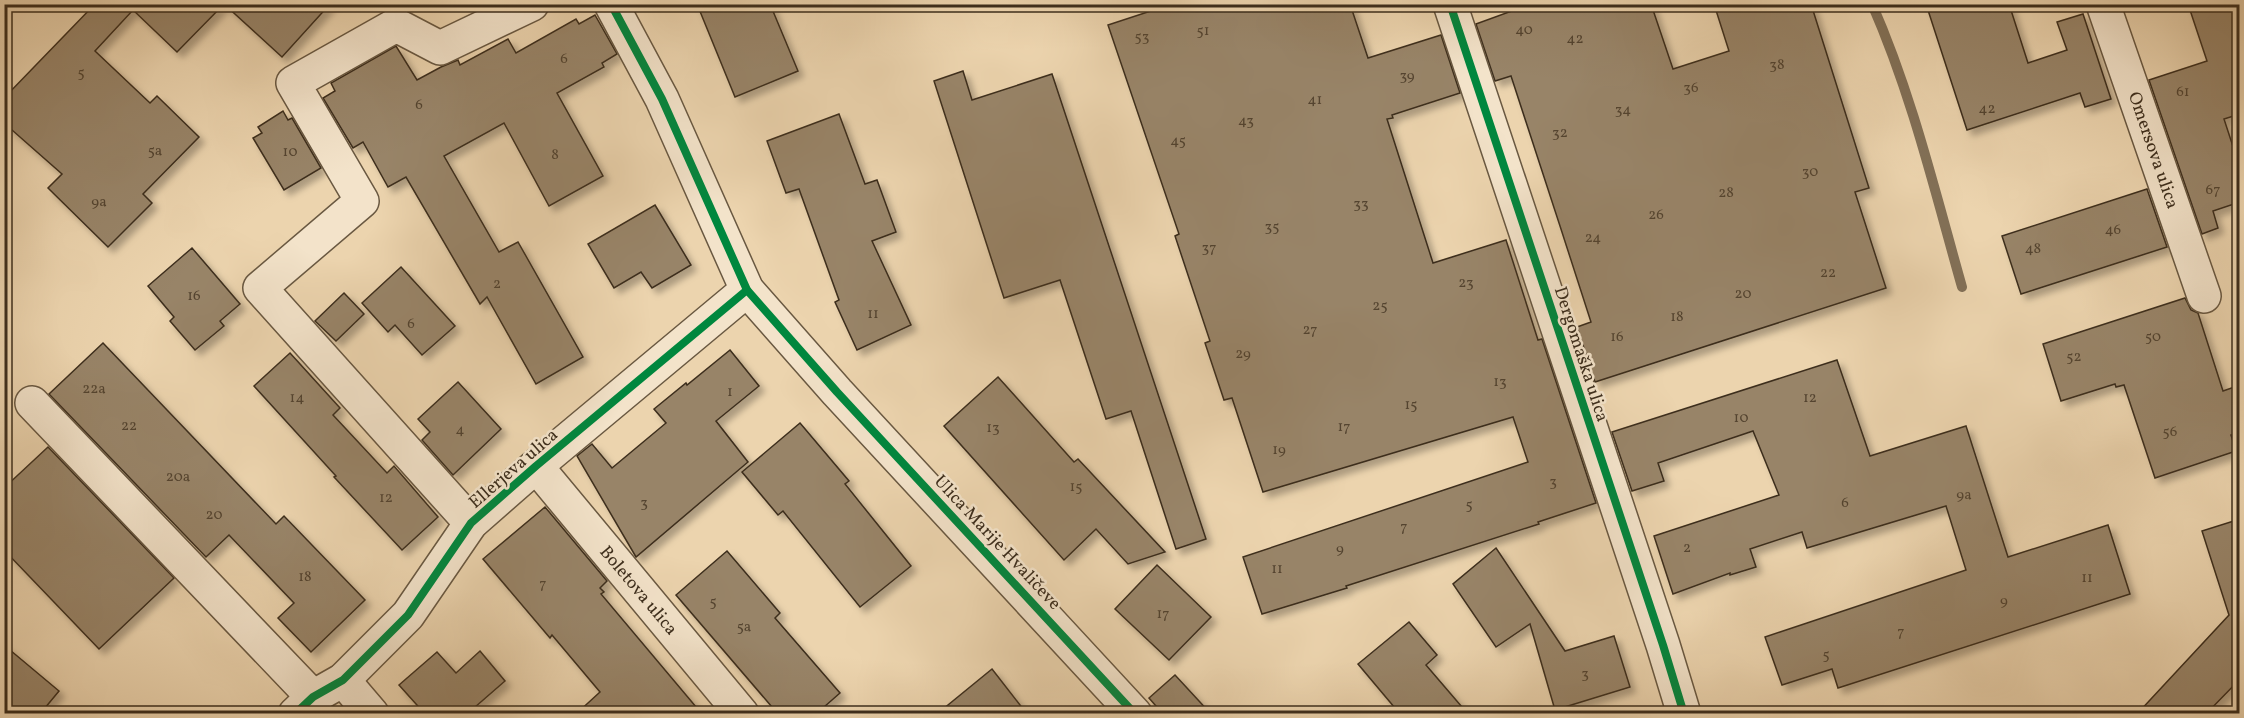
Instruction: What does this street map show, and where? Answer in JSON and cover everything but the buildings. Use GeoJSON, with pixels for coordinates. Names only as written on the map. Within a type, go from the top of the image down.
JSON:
{"type":"FeatureCollection","features":[{"type":"Feature","properties":{"kind":"street"},"geometry":{"type":"LineString","coordinates":[[471,524],[260,288],[362,201],[293,83],[396,25],[440,48],[532,4]]}},
{"type":"Feature","properties":{"kind":"street","name":"Ulica Marije Hvaličeve"},"geometry":{"type":"LineString","coordinates":[[611,4],[662,99],[747,290],[1120,707]]}},
{"type":"Feature","properties":{"kind":"street","name":"Dergomaška ulica"},"geometry":{"type":"LineString","coordinates":[[1450,4],[1656,622],[1684,714]]}},
{"type":"Feature","properties":{"kind":"street","name":"Omersova ulica"},"geometry":{"type":"LineString","coordinates":[[2103,4],[2204,296]]}},
{"type":"Feature","properties":{"kind":"street","name":"Ellerjeva ulica"},"geometry":{"type":"LineString","coordinates":[[32,403],[304,706],[343,680],[408,615],[471,524],[536,466],[747,290]]}},
{"type":"Feature","properties":{"kind":"street","name":"Boletova ulica"},"geometry":{"type":"LineString","coordinates":[[536,466],[742,714]]}},
{"type":"Feature","properties":{"kind":"street"},"geometry":{"type":"LineString","coordinates":[[343,680],[372,714]]}},
{"type":"Feature","properties":{"kind":"waterway"},"geometry":{"type":"LineString","coordinates":[[1872,4],[1911,108],[1962,287]]}},
{"type":"Feature","properties":{"kind":"cycle path"},"geometry":{"type":"LineString","coordinates":[[611,4],[662,99],[747,290],[837,392],[1135,714]]}},
{"type":"Feature","properties":{"kind":"cycle path"},"geometry":{"type":"LineString","coordinates":[[1450,4],[1684,714]]}},
{"type":"Feature","properties":{"kind":"cycle path"},"geometry":{"type":"LineString","coordinates":[[295,714],[313,697],[343,680],[408,615],[471,523],[747,290]]}}]}
